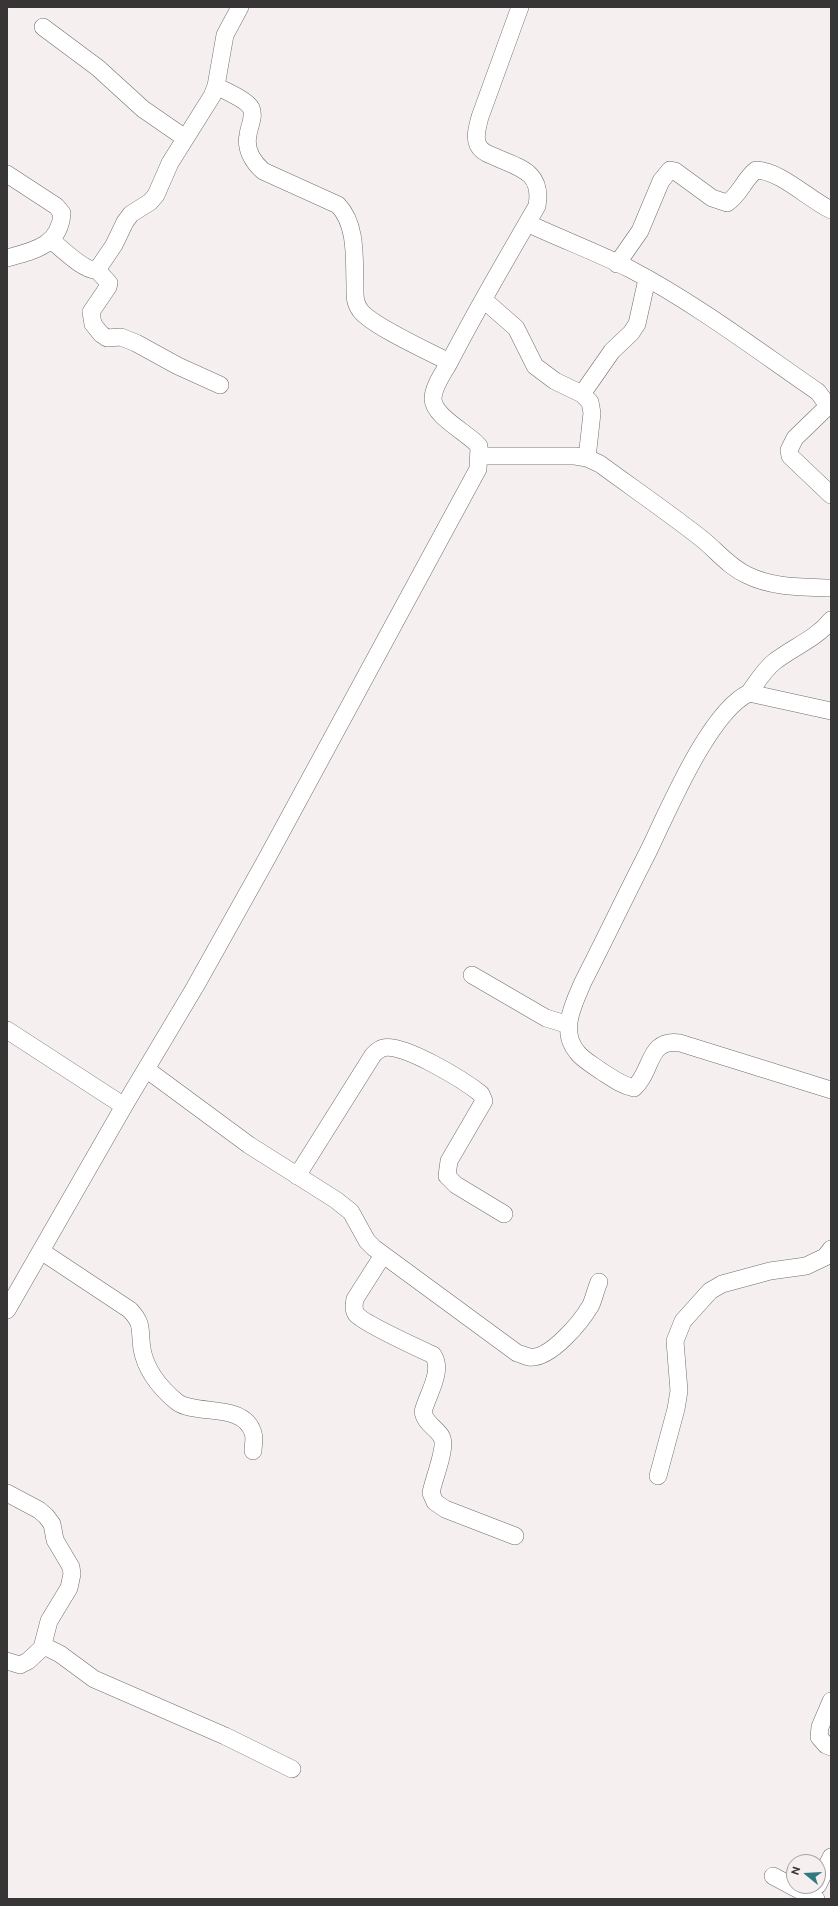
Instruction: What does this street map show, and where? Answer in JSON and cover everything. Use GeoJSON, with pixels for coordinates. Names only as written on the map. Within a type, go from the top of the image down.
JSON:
{"type":"FeatureCollection","features":[{"type":"Feature","properties":{"kind":"street"},"geometry":{"type":"LineString","coordinates":[[97,270],[114,245],[125,222],[131,214],[150,202],[156,195],[170,164],[212,96],[216,86],[225,35],[240,7]]}},
{"type":"Feature","properties":{"kind":"street"},"geometry":{"type":"LineString","coordinates":[[7,1310],[124,1106],[195,987],[290,816],[478,469],[480,456],[479,446],[473,439],[443,416],[436,407],[433,399],[435,389],[449,362],[537,206],[539,194],[538,185],[533,177],[527,172],[485,153],[478,145],[477,132],[480,117],[520,7]]}},
{"type":"Feature","properties":{"kind":"street"},"geometry":{"type":"LineString","coordinates":[[43,27],[98,68],[143,109],[185,138]]}},
{"type":"Feature","properties":{"kind":"street"},"geometry":{"type":"LineString","coordinates":[[216,86],[247,103],[251,108],[252,121],[248,136],[248,150],[254,164],[263,171],[338,205],[344,211],[354,245],[355,300],[360,310],[374,322],[449,362]]}},
{"type":"Feature","properties":{"kind":"street"},"geometry":{"type":"LineString","coordinates":[[617,264],[640,231],[661,181],[670,170],[675,171],[712,198],[727,203],[734,199],[749,175],[756,170],[764,170],[776,175],[816,203],[831,210]]}},
{"type":"Feature","properties":{"kind":"street"},"geometry":{"type":"LineString","coordinates":[[7,174],[56,206],[62,213],[61,222],[51,240],[38,249],[7,258]]}},
{"type":"Feature","properties":{"kind":"street"},"geometry":{"type":"LineString","coordinates":[[527,223],[647,279],[737,336],[818,392],[826,403],[825,409],[795,438],[789,450],[790,456],[831,495]]}},
{"type":"Feature","properties":{"kind":"street"},"geometry":{"type":"LineString","coordinates":[[51,240],[85,267],[92,271],[97,270]]}},
{"type":"Feature","properties":{"kind":"street"},"geometry":{"type":"LineString","coordinates":[[97,270],[109,283],[108,287],[91,312],[93,324],[101,334],[107,338],[121,337],[136,343],[178,366],[220,385]]}},
{"type":"Feature","properties":{"kind":"street"},"geometry":{"type":"LineString","coordinates":[[582,394],[612,351],[631,333],[637,324],[647,279]]}},
{"type":"Feature","properties":{"kind":"street"},"geometry":{"type":"LineString","coordinates":[[484,300],[516,328],[535,366],[555,381],[582,394],[590,402],[592,413],[588,458]]}},
{"type":"Feature","properties":{"kind":"street"},"geometry":{"type":"LineString","coordinates":[[480,456],[575,456],[588,458],[600,464],[686,527],[732,566],[746,575],[762,581],[791,587],[831,588]]}},
{"type":"Feature","properties":{"kind":"street"},"geometry":{"type":"LineString","coordinates":[[831,620],[813,637],[774,662],[763,673],[749,693],[740,697],[722,716],[690,767],[583,982],[570,1014],[568,1025],[576,1051],[584,1060],[625,1086],[634,1088],[639,1083],[660,1045],[669,1041],[680,1043],[831,1090]]}},
{"type":"Feature","properties":{"kind":"street"},"geometry":{"type":"LineString","coordinates":[[749,693],[831,711]]}},
{"type":"Feature","properties":{"kind":"street"},"geometry":{"type":"LineString","coordinates":[[472,975],[546,1018],[568,1025]]}},
{"type":"Feature","properties":{"kind":"street"},"geometry":{"type":"LineString","coordinates":[[7,1030],[124,1106]]}},
{"type":"Feature","properties":{"kind":"street"},"geometry":{"type":"LineString","coordinates":[[297,1176],[373,1055],[382,1048],[393,1047],[412,1053],[474,1088],[481,1094],[484,1101],[449,1161],[447,1176],[456,1185],[504,1214]]}},
{"type":"Feature","properties":{"kind":"street"},"geometry":{"type":"LineString","coordinates":[[146,1069],[249,1145],[351,1212],[367,1241],[383,1255],[517,1353],[530,1357],[545,1353],[578,1324],[592,1304],[599,1282]]}},
{"type":"Feature","properties":{"kind":"street"},"geometry":{"type":"LineString","coordinates":[[658,1476],[676,1409],[679,1391],[675,1341],[683,1320],[710,1291],[722,1284],[770,1271],[806,1266],[825,1257],[831,1249]]}},
{"type":"Feature","properties":{"kind":"street"},"geometry":{"type":"LineString","coordinates":[[41,1252],[130,1310],[139,1320],[142,1349],[148,1368],[160,1387],[179,1403],[190,1407],[218,1410],[242,1419],[249,1424],[253,1433],[253,1451]]}},
{"type":"Feature","properties":{"kind":"street"},"geometry":{"type":"LineString","coordinates":[[383,1255],[354,1299],[353,1307],[357,1314],[368,1322],[433,1355],[437,1361],[437,1370],[423,1412],[424,1419],[442,1437],[444,1445],[431,1493],[435,1502],[445,1509],[515,1536]]}},
{"type":"Feature","properties":{"kind":"street"},"geometry":{"type":"LineString","coordinates":[[7,1493],[40,1510],[46,1516],[52,1524],[55,1540],[71,1567],[72,1574],[69,1588],[49,1621],[42,1648],[28,1661],[20,1665],[7,1662]]}},
{"type":"Feature","properties":{"kind":"street"},"geometry":{"type":"LineString","coordinates":[[42,1648],[48,1648],[60,1654],[94,1679],[225,1736],[292,1769]]}},
{"type":"Feature","properties":{"kind":"street"},"geometry":{"type":"LineString","coordinates":[[831,1701],[820,1727],[819,1737],[826,1745],[831,1747]]}},
{"type":"Feature","properties":{"kind":"street"},"geometry":{"type":"LineString","coordinates":[[826,1869],[831,1857]]}},
{"type":"Feature","properties":{"kind":"street"},"geometry":{"type":"LineString","coordinates":[[773,1876],[786,1881]]}}]}
